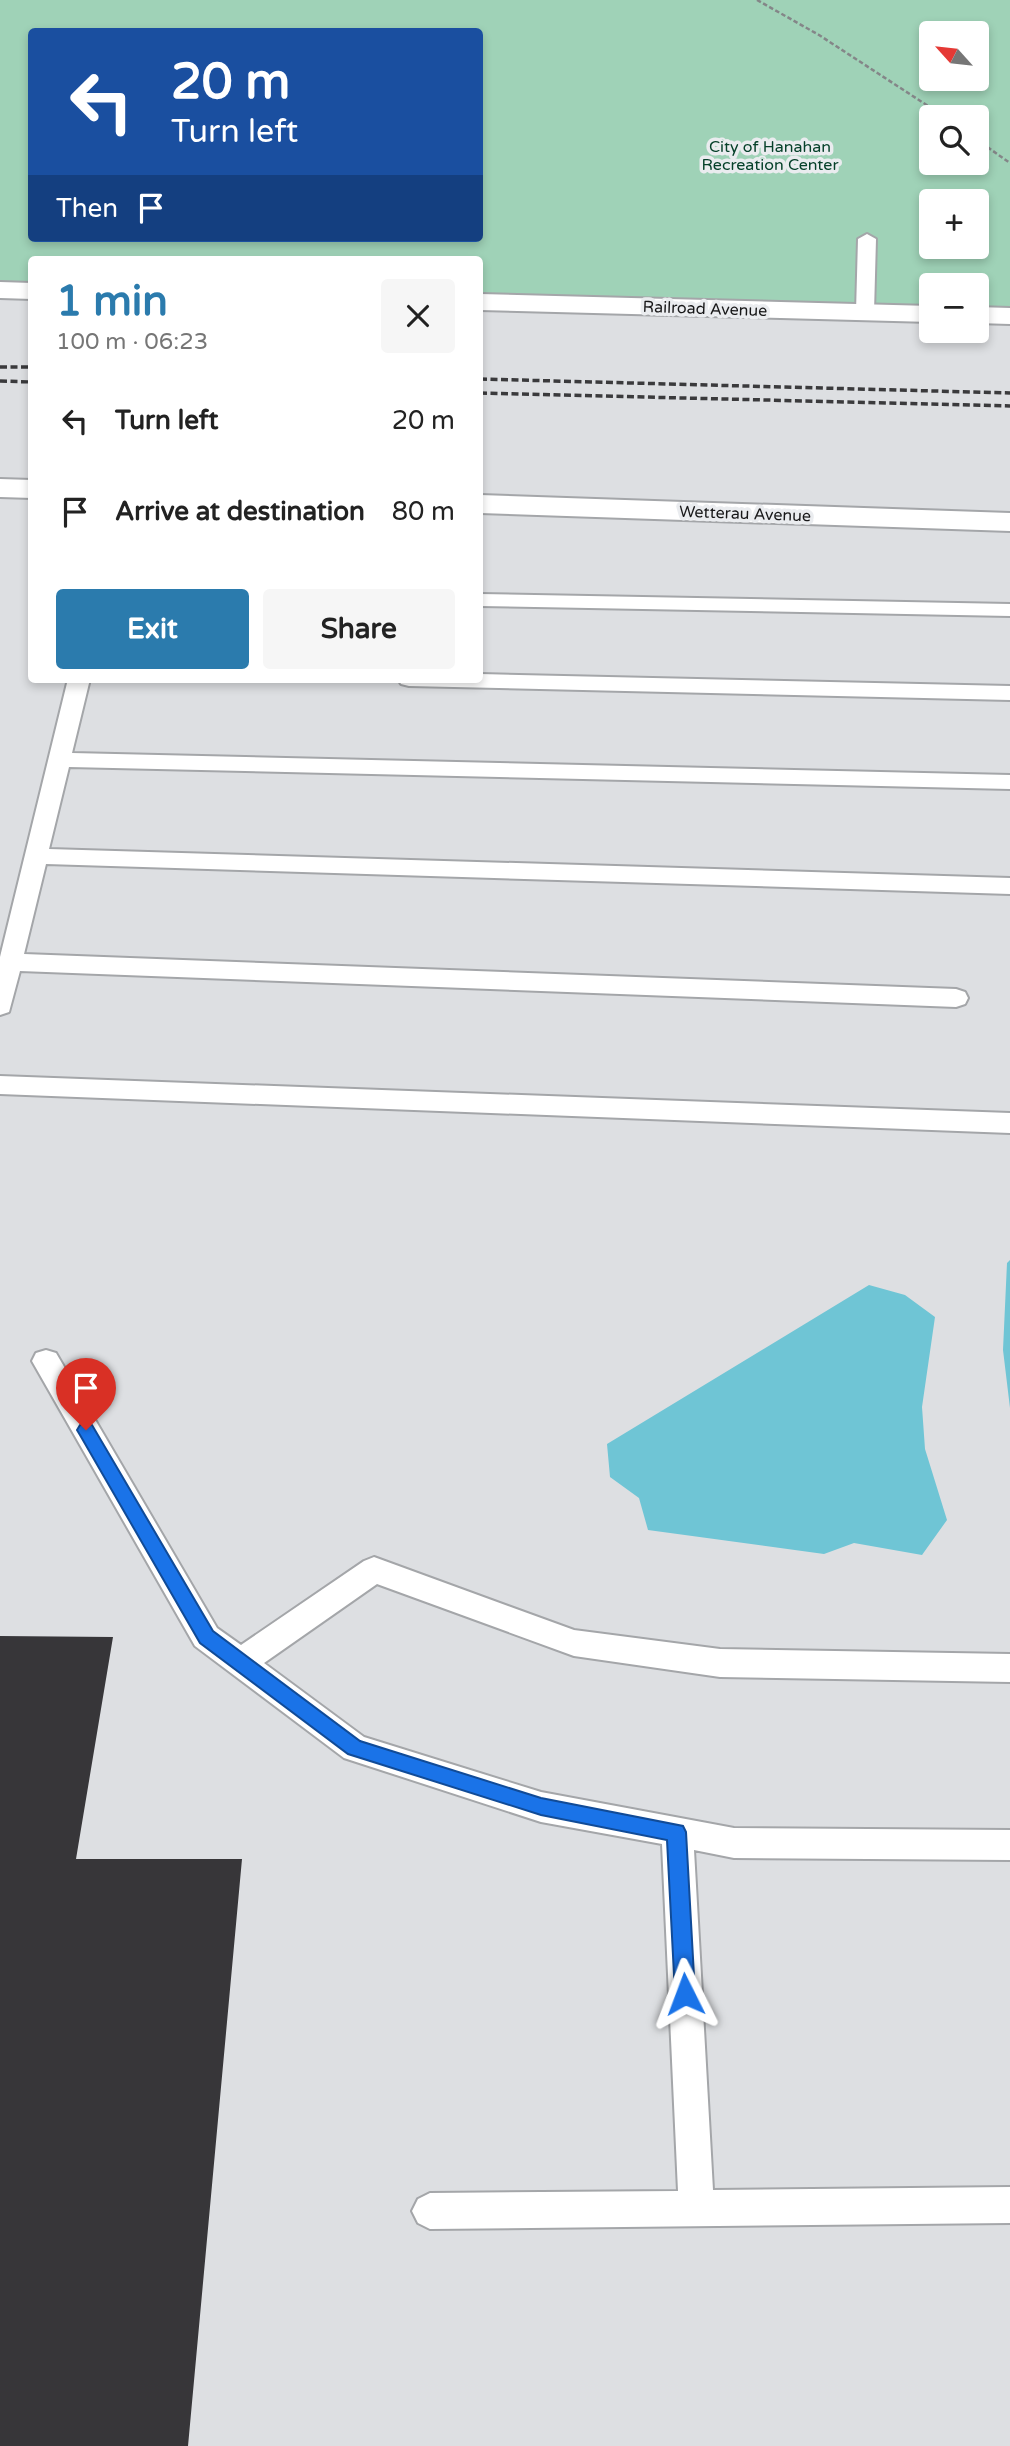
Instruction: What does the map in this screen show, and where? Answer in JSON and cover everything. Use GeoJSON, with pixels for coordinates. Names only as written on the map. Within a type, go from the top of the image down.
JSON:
{"type":"FeatureCollection","features":[{"type":"Feature","properties":{"kind":"street"},"geometry":{"type":"LineString","coordinates":[[0,290],[28,291]]}},
{"type":"Feature","properties":{"kind":"street","name":"Railroad Avenue"},"geometry":{"type":"LineString","coordinates":[[483,302],[919,314]]}},
{"type":"Feature","properties":{"kind":"street"},"geometry":{"type":"LineString","coordinates":[[989,315],[1010,316]]}},
{"type":"Feature","properties":{"kind":"street"},"geometry":{"type":"LineString","coordinates":[[0,488],[28,489]]}},
{"type":"Feature","properties":{"kind":"street","name":"Wetterau Avenue"},"geometry":{"type":"LineString","coordinates":[[483,505],[1010,522]]}},
{"type":"Feature","properties":{"kind":"lane"},"geometry":{"type":"LineString","coordinates":[[865,312],[867,239]]}},
{"type":"Feature","properties":{"kind":"lane"},"geometry":{"type":"LineString","coordinates":[[483,600],[1010,610]]}},
{"type":"Feature","properties":{"kind":"lane"},"geometry":{"type":"LineString","coordinates":[[483,681],[1010,693]]}},
{"type":"Feature","properties":{"kind":"lane"},"geometry":{"type":"LineString","coordinates":[[0,1006],[78,683]]}},
{"type":"Feature","properties":{"kind":"lane"},"geometry":{"type":"LineString","coordinates":[[59,760],[1010,782]]}},
{"type":"Feature","properties":{"kind":"lane"},"geometry":{"type":"LineString","coordinates":[[36,856],[1010,886]]}},
{"type":"Feature","properties":{"kind":"lane"},"geometry":{"type":"LineString","coordinates":[[11,962],[956,998]]}},
{"type":"Feature","properties":{"kind":"lane"},"geometry":{"type":"LineString","coordinates":[[0,1085],[1010,1123]]}},
{"type":"Feature","properties":{"kind":"lane"},"geometry":{"type":"LineString","coordinates":[[46,1362],[206,1637],[355,1748],[541,1807],[734,1843],[1010,1846]]}},
{"type":"Feature","properties":{"kind":"lane"},"geometry":{"type":"LineString","coordinates":[[241,1662],[374,1570],[574,1643],[720,1663],[1010,1668]]}},
{"type":"Feature","properties":{"kind":"lane"},"geometry":{"type":"LineString","coordinates":[[677,1832],[696,2209]]}},
{"type":"Feature","properties":{"kind":"lane"},"geometry":{"type":"LineString","coordinates":[[430,2211],[1010,2205]]}},
{"type":"Feature","properties":{"kind":"path"},"geometry":{"type":"LineString","coordinates":[[757,0],[819,34],[927,105]]}},
{"type":"Feature","properties":{"kind":"path"},"geometry":{"type":"LineString","coordinates":[[989,148],[1010,163]]}},
{"type":"Feature","properties":{"kind":"green space","name":"City of Hanahan Recreation Center"},"geometry":{"type":"Polygon","coordinates":[[[0,0],[1010,0],[1010,316],[989,315],[989,273],[919,273],[919,314],[483,302],[483,256],[28,256],[28,291],[0,290],[0,0]]]}},
{"type":"Feature","properties":{"kind":"water"},"geometry":{"type":"Polygon","coordinates":[[[1010,1260],[1010,1408],[1003,1350],[1007,1263],[1010,1260]]]}},
{"type":"Feature","properties":{"kind":"water"},"geometry":{"type":"Polygon","coordinates":[[[869,1285],[905,1295],[935,1317],[922,1407],[925,1449],[947,1520],[922,1555],[854,1543],[824,1554],[648,1530],[639,1498],[610,1477],[607,1444],[869,1285]]]}},
{"type":"Feature","properties":{"kind":"building"},"geometry":{"type":"Polygon","coordinates":[[[0,1636],[113,1637],[76,1859],[242,1859],[188,2446],[0,2446],[0,1636]]]}},
{"type":"Feature","properties":{"kind":"railway"},"geometry":{"type":"LineString","coordinates":[[0,367],[28,367]]}},
{"type":"Feature","properties":{"kind":"railway"},"geometry":{"type":"LineString","coordinates":[[483,379],[1010,393]]}},
{"type":"Feature","properties":{"kind":"railway"},"geometry":{"type":"LineString","coordinates":[[0,381],[28,382]]}},
{"type":"Feature","properties":{"kind":"railway"},"geometry":{"type":"LineString","coordinates":[[483,393],[1010,406]]}},
{"type":"Feature","properties":{"kind":"route"},"geometry":{"type":"LineString","coordinates":[[86,1430],[206,1637],[355,1748],[541,1807],[677,1832],[685,1994]]}}]}
